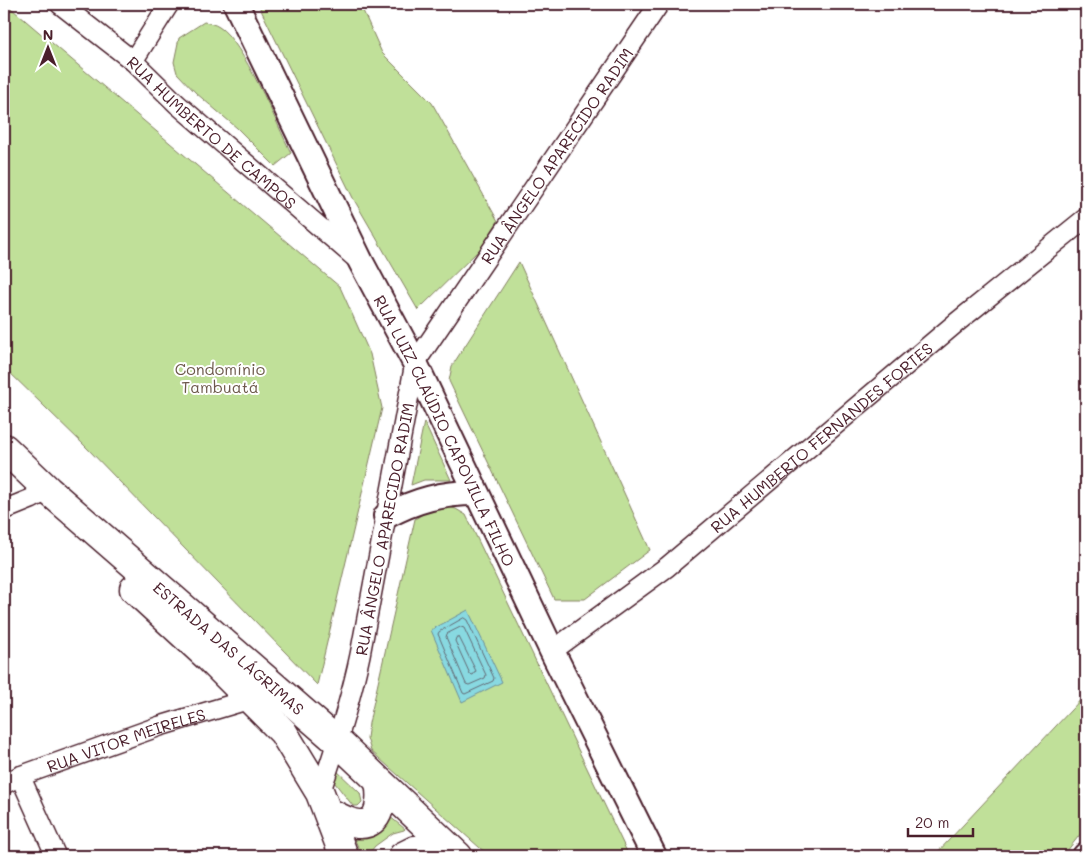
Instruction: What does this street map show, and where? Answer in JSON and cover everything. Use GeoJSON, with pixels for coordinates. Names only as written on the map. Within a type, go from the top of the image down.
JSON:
{"type":"FeatureCollection","features":[{"type":"Feature","properties":{"kind":"main road","name":"ESTRADA DAS LÁGRIMAS"},"geometry":{"type":"LineString","coordinates":[[4,448],[40,495],[283,732],[324,802],[344,856]]}},
{"type":"Feature","properties":{"kind":"main road","name":"ESTRADA DAS LÁGRIMAS"},"geometry":{"type":"LineString","coordinates":[[4,474],[40,495],[338,742],[455,854]]}},
{"type":"Feature","properties":{"kind":"main road"},"geometry":{"type":"LineString","coordinates":[[324,802],[348,822],[359,824],[370,822],[378,814],[382,800],[379,782]]}},
{"type":"Feature","properties":{"kind":"main road"},"geometry":{"type":"LineString","coordinates":[[403,856],[415,850],[455,854]]}},
{"type":"Feature","properties":{"kind":"street","name":"RUA HUMBERTO DE CAMPOS"},"geometry":{"type":"LineString","coordinates":[[60,4],[133,61],[177,104],[361,262]]}},
{"type":"Feature","properties":{"kind":"street"},"geometry":{"type":"LineString","coordinates":[[133,61],[169,4]]}},
{"type":"Feature","properties":{"kind":"street","name":"RUA LUIZ CLAÚDIO CAPOVILLA FILHO"},"geometry":{"type":"LineString","coordinates":[[236,4],[361,262],[415,363],[552,651],[654,856]]}},
{"type":"Feature","properties":{"kind":"street","name":"RUA ÂNGELO APARECIDO RADIM"},"geometry":{"type":"LineString","coordinates":[[324,802],[358,664],[415,363],[659,4]]}},
{"type":"Feature","properties":{"kind":"street","name":"RUA HUMBERTO FERNANDES FORTES"},"geometry":{"type":"LineString","coordinates":[[552,651],[667,567],[956,323],[1086,218]]}},
{"type":"Feature","properties":{"kind":"street"},"geometry":{"type":"LineString","coordinates":[[386,516],[406,505],[428,497],[476,492]]}},
{"type":"Feature","properties":{"kind":"street"},"geometry":{"type":"LineString","coordinates":[[4,510],[40,495]]}},
{"type":"Feature","properties":{"kind":"street","name":"RUA VITOR MEIRELES"},"geometry":{"type":"LineString","coordinates":[[12,780],[160,726],[250,699]]}},
{"type":"Feature","properties":{"kind":"street"},"geometry":{"type":"LineString","coordinates":[[12,780],[56,856]]}},
{"type":"Feature","properties":{"kind":"green space","name":"Condomínio Tambuatá"},"geometry":{"type":"Polygon","coordinates":[[[4,4],[340,287],[370,354],[382,408],[317,685],[86,447],[4,367],[4,4]]]}},
{"type":"Feature","properties":{"kind":"green space"},"geometry":{"type":"Polygon","coordinates":[[[258,4],[360,4],[382,53],[432,103],[498,221],[481,248],[418,310],[353,198],[258,4]]]}},
{"type":"Feature","properties":{"kind":"green space"},"geometry":{"type":"Polygon","coordinates":[[[204,22],[217,26],[228,35],[238,48],[259,85],[291,153],[275,166],[177,73],[174,62],[179,38],[204,22]]]}},
{"type":"Feature","properties":{"kind":"green space"},"geometry":{"type":"Polygon","coordinates":[[[519,262],[650,550],[585,599],[554,599],[449,381],[452,366],[519,262]]]}},
{"type":"Feature","properties":{"kind":"green space"},"geometry":{"type":"Polygon","coordinates":[[[424,422],[451,480],[424,480],[411,485],[424,422]]]}},
{"type":"Feature","properties":{"kind":"green space"},"geometry":{"type":"Polygon","coordinates":[[[444,506],[456,509],[466,515],[629,856],[489,856],[371,751],[367,738],[369,723],[415,519],[432,508],[444,506]]]}},
{"type":"Feature","properties":{"kind":"green space"},"geometry":{"type":"Polygon","coordinates":[[[1086,694],[1086,827],[1063,856],[934,856],[1086,694]]]}},
{"type":"Feature","properties":{"kind":"green space"},"geometry":{"type":"Polygon","coordinates":[[[334,768],[360,793],[362,802],[358,806],[353,806],[331,778],[334,768]]]}},
{"type":"Feature","properties":{"kind":"green space"},"geometry":{"type":"Polygon","coordinates":[[[389,816],[405,829],[393,833],[375,846],[367,856],[362,856],[354,838],[389,816]]]}},
{"type":"Feature","properties":{"kind":"water"},"geometry":{"type":"Polygon","coordinates":[[[468,610],[502,682],[462,702],[431,630],[468,610]]]}}]}
